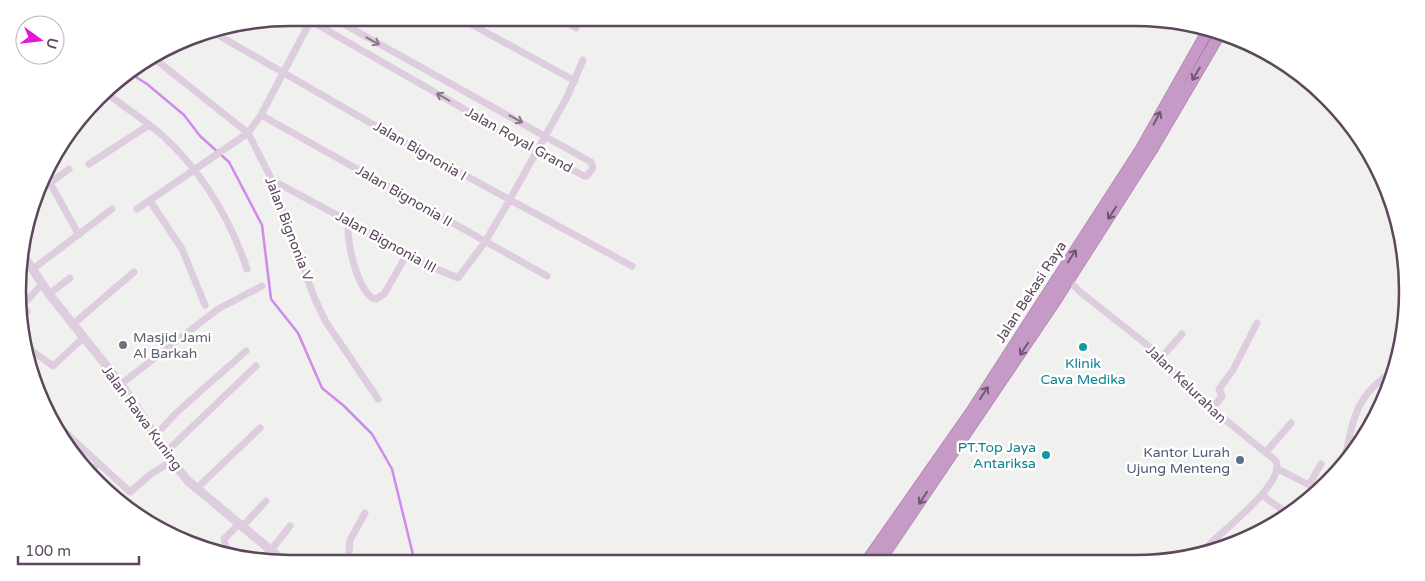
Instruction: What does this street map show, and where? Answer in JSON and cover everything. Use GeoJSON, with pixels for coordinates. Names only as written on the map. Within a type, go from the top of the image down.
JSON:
{"type":"FeatureCollection","features":[{"type":"Feature","properties":{"kind":"highway","name":"Jalan Bekasi Raya"},"geometry":{"type":"LineString","coordinates":[[871,555],[999,388],[1069,280],[1145,151],[1205,36]]}},
{"type":"Feature","properties":{"kind":"highway","name":"Jalan Bekasi Raya"},"geometry":{"type":"LineString","coordinates":[[883,555],[971,412],[1145,151],[1216,39]]}},
{"type":"Feature","properties":{"kind":"street","name":"Jalan Royal Grand"},"geometry":{"type":"LineString","coordinates":[[137,209],[207,163],[248,133],[261,115],[306,26]]}},
{"type":"Feature","properties":{"kind":"street","name":"Jalan Royal Grand"},"geometry":{"type":"LineString","coordinates":[[321,26],[537,151],[584,176],[593,168],[591,162],[546,136],[346,26]]}},
{"type":"Feature","properties":{"kind":"street"},"geometry":{"type":"LineString","coordinates":[[473,26],[575,82]]}},
{"type":"Feature","properties":{"kind":"street"},"geometry":{"type":"LineString","coordinates":[[572,26],[576,28]]}},
{"type":"Feature","properties":{"kind":"street","name":"Jalan Bignonia I"},"geometry":{"type":"LineString","coordinates":[[220,36],[509,201],[632,266]]}},
{"type":"Feature","properties":{"kind":"street","name":"Jalan Bignonia III"},"geometry":{"type":"LineString","coordinates":[[272,180],[348,221],[406,256],[458,278],[485,242],[509,201],[575,82],[583,60]]}},
{"type":"Feature","properties":{"kind":"street","name":"Jalan Bignonia V"},"geometry":{"type":"LineString","coordinates":[[158,62],[248,133],[272,180],[314,297],[326,322],[378,399]]}},
{"type":"Feature","properties":{"kind":"street"},"geometry":{"type":"LineString","coordinates":[[111,97],[166,139],[195,170],[236,239],[247,268]]}},
{"type":"Feature","properties":{"kind":"street","name":"Jalan Bignonia II"},"geometry":{"type":"LineString","coordinates":[[261,115],[547,276]]}},
{"type":"Feature","properties":{"kind":"street"},"geometry":{"type":"LineString","coordinates":[[89,164],[149,125]]}},
{"type":"Feature","properties":{"kind":"street"},"geometry":{"type":"LineString","coordinates":[[69,169],[50,183],[79,235]]}},
{"type":"Feature","properties":{"kind":"street"},"geometry":{"type":"LineString","coordinates":[[150,201],[182,250],[205,305]]}},
{"type":"Feature","properties":{"kind":"street"},"geometry":{"type":"LineString","coordinates":[[33,269],[50,254],[79,235],[112,209]]}},
{"type":"Feature","properties":{"kind":"street"},"geometry":{"type":"LineString","coordinates":[[348,221],[347,236],[351,255],[372,298],[376,299],[384,294],[406,256]]}},
{"type":"Feature","properties":{"kind":"street","name":"Jalan Rawa Kuning"},"geometry":{"type":"LineString","coordinates":[[28,262],[72,325],[121,384],[172,461],[196,489],[275,554]]}},
{"type":"Feature","properties":{"kind":"street"},"geometry":{"type":"LineString","coordinates":[[72,325],[134,272]]}},
{"type":"Feature","properties":{"kind":"street"},"geometry":{"type":"LineString","coordinates":[[49,294],[70,278]]}},
{"type":"Feature","properties":{"kind":"street","name":"Jalan Kelurahan"},"geometry":{"type":"LineString","coordinates":[[1069,280],[1079,291],[1146,344],[1190,391],[1238,432],[1266,452],[1276,462],[1278,469]]}},
{"type":"Feature","properties":{"kind":"street"},"geometry":{"type":"LineString","coordinates":[[27,301],[42,284]]}},
{"type":"Feature","properties":{"kind":"street"},"geometry":{"type":"LineString","coordinates":[[121,384],[218,309],[262,286]]}},
{"type":"Feature","properties":{"kind":"street"},"geometry":{"type":"LineString","coordinates":[[1212,409],[1222,396],[1219,389],[1233,370],[1257,323]]}},
{"type":"Feature","properties":{"kind":"street"},"geometry":{"type":"LineString","coordinates":[[1160,359],[1182,334]]}},
{"type":"Feature","properties":{"kind":"street"},"geometry":{"type":"LineString","coordinates":[[34,355],[53,366],[83,338]]}},
{"type":"Feature","properties":{"kind":"street"},"geometry":{"type":"LineString","coordinates":[[155,436],[176,413],[246,351]]}},
{"type":"Feature","properties":{"kind":"street"},"geometry":{"type":"LineString","coordinates":[[166,452],[256,366]]}},
{"type":"Feature","properties":{"kind":"street"},"geometry":{"type":"LineString","coordinates":[[1348,445],[1355,418],[1364,395],[1376,382],[1384,377]]}},
{"type":"Feature","properties":{"kind":"street"},"geometry":{"type":"LineString","coordinates":[[1266,452],[1291,423]]}},
{"type":"Feature","properties":{"kind":"street"},"geometry":{"type":"LineString","coordinates":[[196,489],[260,428]]}},
{"type":"Feature","properties":{"kind":"street"},"geometry":{"type":"LineString","coordinates":[[75,442],[97,464],[132,493],[151,474],[172,461]]}},
{"type":"Feature","properties":{"kind":"street"},"geometry":{"type":"LineString","coordinates":[[94,467],[97,464]]}},
{"type":"Feature","properties":{"kind":"street"},"geometry":{"type":"LineString","coordinates":[[1211,544],[1262,494],[1278,469],[1309,485],[1321,464]]}},
{"type":"Feature","properties":{"kind":"street"},"geometry":{"type":"LineString","coordinates":[[1262,494],[1282,509]]}},
{"type":"Feature","properties":{"kind":"street"},"geometry":{"type":"LineString","coordinates":[[226,547],[224,539],[266,501]]}},
{"type":"Feature","properties":{"kind":"street"},"geometry":{"type":"LineString","coordinates":[[349,555],[350,540],[365,513]]}},
{"type":"Feature","properties":{"kind":"street"},"geometry":{"type":"LineString","coordinates":[[268,553],[290,526]]}},
{"type":"Feature","properties":{"kind":"waterway"},"geometry":{"type":"LineString","coordinates":[[136,77],[184,115],[200,136],[229,162],[262,225],[271,299],[298,333],[322,388],[344,406],[372,434],[392,469],[413,555]]}},
{"type":"Feature","properties":{"kind":"place","name":"Masjid Jami Al Barkah"},"geometry":{"type":"Point","coordinates":[123,345]}},
{"type":"Feature","properties":{"kind":"place","name":"Klinik Cava Medika"},"geometry":{"type":"Point","coordinates":[1083,347]}},
{"type":"Feature","properties":{"kind":"place","name":"PT.Top Jaya Antariksa"},"geometry":{"type":"Point","coordinates":[1046,455]}},
{"type":"Feature","properties":{"kind":"place","name":"Kantor Lurah Ujung Menteng"},"geometry":{"type":"Point","coordinates":[1240,460]}}]}
